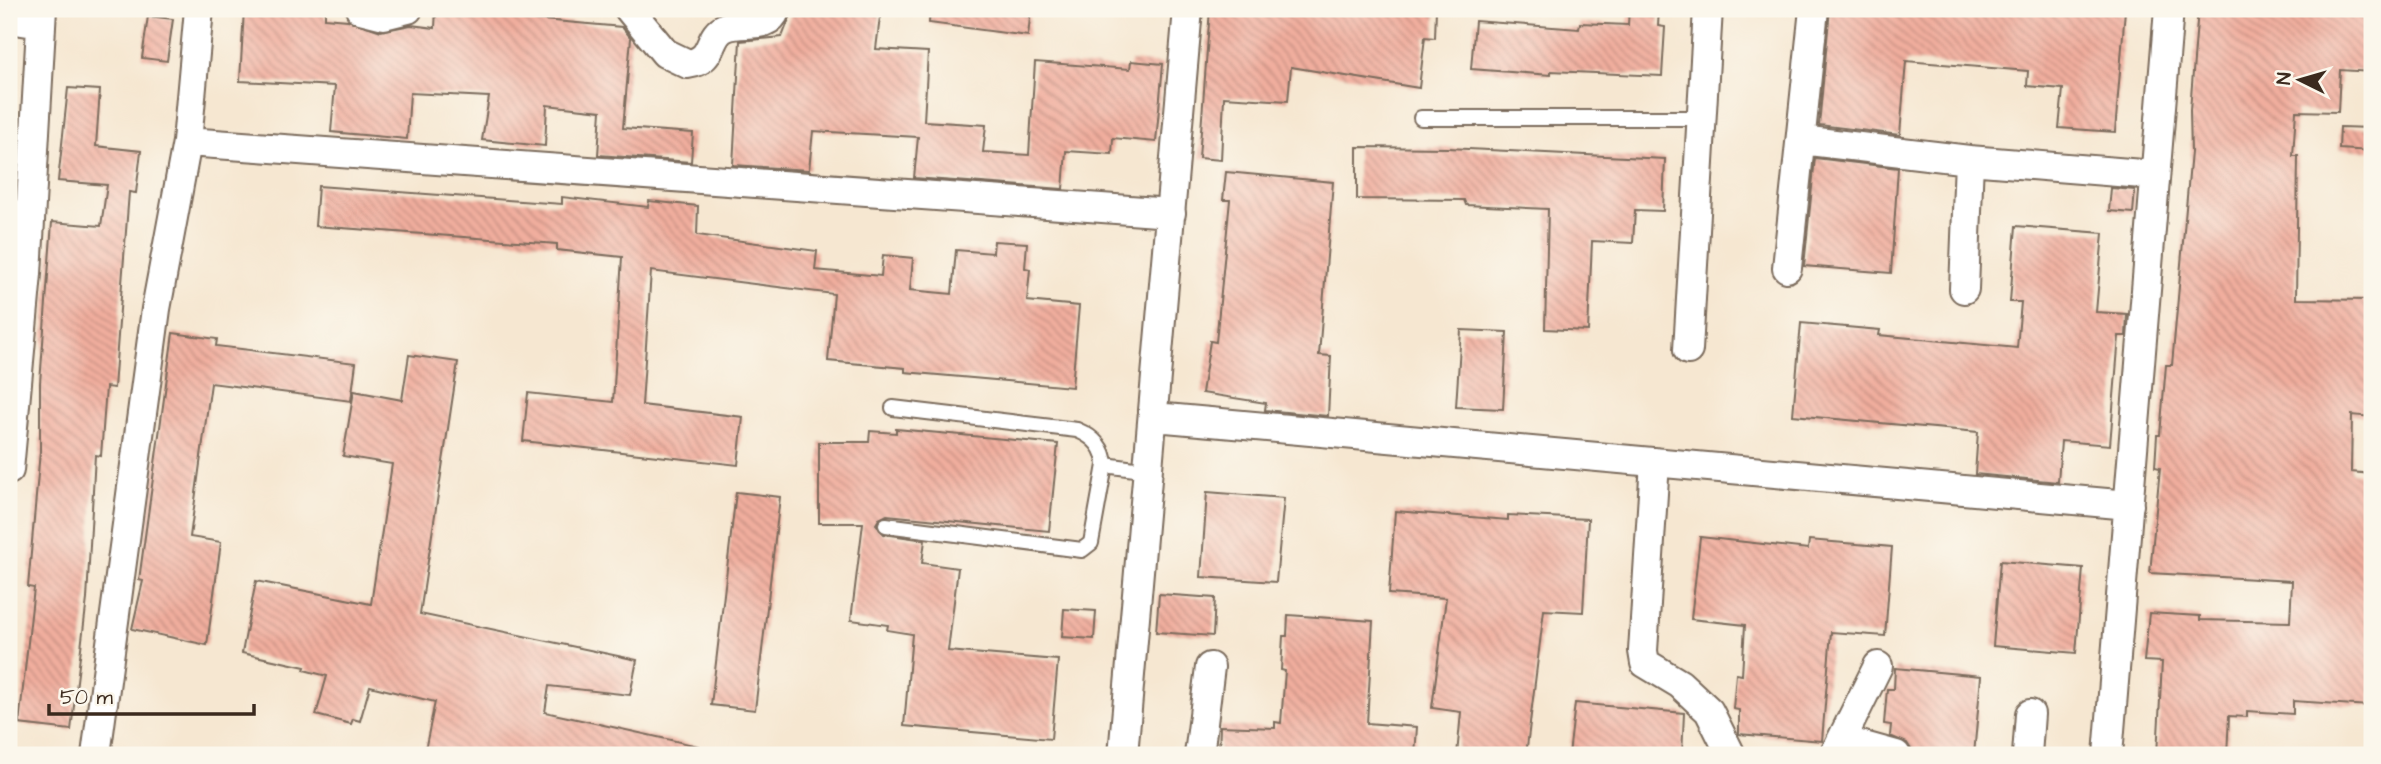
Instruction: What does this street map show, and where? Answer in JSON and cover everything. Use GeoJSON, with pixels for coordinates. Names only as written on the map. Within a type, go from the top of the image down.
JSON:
{"type":"FeatureCollection","features":[{"type":"Feature","properties":{"kind":"street"},"geometry":{"type":"LineString","coordinates":[[96,755],[156,309],[187,142],[199,9]]}},
{"type":"Feature","properties":{"kind":"street"},"geometry":{"type":"LineString","coordinates":[[360,9],[384,15],[408,9]]}},
{"type":"Feature","properties":{"kind":"street"},"geometry":{"type":"LineString","coordinates":[[629,9],[665,53],[688,64],[705,58],[722,29],[731,25],[765,22],[774,16],[776,9]]}},
{"type":"Feature","properties":{"kind":"street"},"geometry":{"type":"LineString","coordinates":[[1124,755],[1188,9]]}},
{"type":"Feature","properties":{"kind":"street"},"geometry":{"type":"LineString","coordinates":[[1688,350],[1708,9]]}},
{"type":"Feature","properties":{"kind":"street"},"geometry":{"type":"LineString","coordinates":[[1787,268],[1814,9]]}},
{"type":"Feature","properties":{"kind":"street"},"geometry":{"type":"LineString","coordinates":[[2108,755],[2169,9]]}},
{"type":"Feature","properties":{"kind":"street"},"geometry":{"type":"LineString","coordinates":[[9,19],[41,16],[27,274],[9,470]]}},
{"type":"Feature","properties":{"kind":"street"},"geometry":{"type":"LineString","coordinates":[[1801,140],[1969,160],[2155,175]]}},
{"type":"Feature","properties":{"kind":"street"},"geometry":{"type":"LineString","coordinates":[[187,142],[1171,213]]}},
{"type":"Feature","properties":{"kind":"street"},"geometry":{"type":"LineString","coordinates":[[1964,289],[1969,160]]}},
{"type":"Feature","properties":{"kind":"street"},"geometry":{"type":"LineString","coordinates":[[1155,417],[2129,505]]}},
{"type":"Feature","properties":{"kind":"street"},"geometry":{"type":"LineString","coordinates":[[1655,462],[1643,651],[1645,663],[1681,684],[1709,712],[1731,755]]}},
{"type":"Feature","properties":{"kind":"street"},"geometry":{"type":"LineString","coordinates":[[1878,666],[1838,748],[1896,755]]}},
{"type":"Feature","properties":{"kind":"street"},"geometry":{"type":"LineString","coordinates":[[1199,755],[1210,667]]}},
{"type":"Feature","properties":{"kind":"street"},"geometry":{"type":"LineString","coordinates":[[2027,755],[2030,714]]}},
{"type":"Feature","properties":{"kind":"lane"},"geometry":{"type":"LineString","coordinates":[[1421,118],[1701,118]]}},
{"type":"Feature","properties":{"kind":"lane"},"geometry":{"type":"LineString","coordinates":[[886,526],[1082,550],[1091,543],[1105,465],[1105,453],[1098,444],[1077,430],[893,408]]}},
{"type":"Feature","properties":{"kind":"lane"},"geometry":{"type":"LineString","coordinates":[[1105,465],[1150,471]]}},
{"type":"Feature","properties":{"kind":"building"},"geometry":{"type":"Polygon","coordinates":[[[244,9],[325,9],[325,18],[348,20],[381,31],[411,25],[435,28],[436,9],[521,9],[521,18],[622,27],[631,38],[623,128],[693,133],[691,162],[598,155],[601,111],[547,105],[545,146],[482,140],[489,97],[410,93],[407,139],[331,132],[335,86],[240,81],[244,9]]]}},
{"type":"Feature","properties":{"kind":"building"},"geometry":{"type":"Polygon","coordinates":[[[793,9],[881,9],[876,49],[928,52],[924,121],[986,125],[983,152],[1029,155],[1035,62],[1130,69],[1131,61],[1163,64],[1156,142],[1113,138],[1112,154],[1066,151],[1063,189],[914,178],[918,137],[813,131],[809,170],[733,165],[740,41],[782,37],[793,9]]]}},
{"type":"Feature","properties":{"kind":"building"},"geometry":{"type":"Polygon","coordinates":[[[930,9],[1031,9],[1028,36],[929,23],[930,9]]]}},
{"type":"Feature","properties":{"kind":"building"},"geometry":{"type":"Polygon","coordinates":[[[1210,9],[1436,9],[1435,38],[1425,37],[1419,88],[1291,67],[1288,101],[1224,97],[1221,160],[1199,158],[1210,9]]]}},
{"type":"Feature","properties":{"kind":"building"},"geometry":{"type":"Polygon","coordinates":[[[1629,9],[1659,9],[1658,26],[1665,27],[1662,76],[1551,71],[1551,75],[1471,69],[1475,21],[1579,29],[1580,23],[1628,25],[1629,9]]]}},
{"type":"Feature","properties":{"kind":"building"},"geometry":{"type":"Polygon","coordinates":[[[1830,9],[2125,10],[2115,132],[2059,128],[2063,89],[2027,86],[2028,71],[1906,61],[1900,135],[1819,125],[1830,9]]]}},
{"type":"Feature","properties":{"kind":"building"},"geometry":{"type":"Polygon","coordinates":[[[2198,9],[2372,9],[2372,72],[2340,70],[2338,112],[2296,111],[2293,156],[2298,156],[2296,299],[2372,300],[2372,417],[2352,415],[2351,472],[2372,474],[2372,678],[2370,706],[2293,701],[2293,714],[2247,711],[2247,717],[2229,716],[2227,755],[2157,755],[2162,662],[2144,661],[2149,613],[2200,616],[2200,620],[2290,622],[2292,581],[2150,573],[2160,468],[2155,467],[2157,435],[2160,435],[2166,365],[2172,365],[2191,152],[2190,110],[2198,9]]]}},
{"type":"Feature","properties":{"kind":"building"},"geometry":{"type":"Polygon","coordinates":[[[148,16],[173,19],[167,61],[142,58],[148,16]]]}},
{"type":"Feature","properties":{"kind":"building"},"geometry":{"type":"Polygon","coordinates":[[[68,88],[100,90],[96,146],[141,151],[136,193],[129,192],[114,388],[106,387],[101,456],[95,455],[87,599],[71,730],[19,724],[34,588],[28,587],[40,451],[40,383],[52,222],[101,226],[107,185],[58,181],[68,88]]]}},
{"type":"Feature","properties":{"kind":"building"},"geometry":{"type":"Polygon","coordinates":[[[2340,127],[2372,128],[2372,151],[2339,149],[2340,127]]]}},
{"type":"Feature","properties":{"kind":"building"},"geometry":{"type":"Polygon","coordinates":[[[1357,147],[1448,148],[1665,159],[1663,211],[1635,210],[1633,243],[1592,241],[1588,331],[1545,329],[1548,209],[1466,205],[1464,200],[1357,199],[1357,147]]]}},
{"type":"Feature","properties":{"kind":"building"},"geometry":{"type":"Polygon","coordinates":[[[1815,158],[1898,168],[1891,273],[1804,266],[1815,158]]]}},
{"type":"Feature","properties":{"kind":"building"},"geometry":{"type":"Polygon","coordinates":[[[1226,172],[1333,182],[1319,355],[1331,356],[1328,416],[1265,410],[1266,403],[1202,393],[1210,341],[1216,342],[1230,200],[1223,200],[1226,172]]]}},
{"type":"Feature","properties":{"kind":"building"},"geometry":{"type":"Polygon","coordinates":[[[318,186],[562,204],[562,197],[648,207],[649,201],[698,206],[697,235],[817,251],[815,270],[881,276],[883,255],[913,258],[910,290],[952,294],[956,250],[993,253],[994,241],[1027,243],[1025,268],[1030,269],[1027,301],[1079,306],[1072,387],[905,372],[905,368],[828,361],[834,294],[651,271],[642,405],[743,417],[738,465],[523,441],[528,393],[613,402],[622,257],[557,250],[557,244],[315,226],[318,186]]]}},
{"type":"Feature","properties":{"kind":"building"},"geometry":{"type":"Polygon","coordinates":[[[2111,188],[2135,190],[2133,213],[2109,211],[2111,188]]]}},
{"type":"Feature","properties":{"kind":"building"},"geometry":{"type":"Polygon","coordinates":[[[2016,226],[2103,233],[2096,312],[2127,314],[2126,336],[2119,336],[2110,445],[2061,441],[2058,482],[1975,474],[1978,432],[1793,415],[1801,323],[1880,330],[1879,335],[2017,348],[2021,302],[2010,302],[2016,226]]]}},
{"type":"Feature","properties":{"kind":"building"},"geometry":{"type":"Polygon","coordinates":[[[1461,330],[1507,332],[1503,409],[1456,407],[1461,330]]]}},
{"type":"Feature","properties":{"kind":"building"},"geometry":{"type":"Polygon","coordinates":[[[173,333],[217,339],[216,346],[356,363],[351,401],[211,383],[190,537],[221,542],[207,645],[132,629],[143,581],[139,580],[173,333]]]}},
{"type":"Feature","properties":{"kind":"building"},"geometry":{"type":"Polygon","coordinates":[[[409,355],[458,362],[420,614],[637,660],[630,695],[549,686],[545,712],[698,746],[697,755],[424,755],[435,702],[370,686],[360,721],[353,719],[351,724],[316,715],[327,676],[304,670],[305,667],[242,653],[256,581],[371,604],[392,464],[343,456],[354,391],[402,400],[409,355]]]}},
{"type":"Feature","properties":{"kind":"building"},"geometry":{"type":"Polygon","coordinates":[[[896,429],[1058,444],[1049,531],[887,515],[876,524],[884,534],[925,540],[922,563],[958,568],[948,651],[1058,660],[1051,739],[904,726],[912,634],[887,630],[888,625],[851,620],[863,523],[819,523],[819,442],[869,442],[870,431],[896,433],[896,429]]]}},
{"type":"Feature","properties":{"kind":"building"},"geometry":{"type":"Polygon","coordinates":[[[736,492],[780,497],[755,710],[711,705],[736,492]]]}},
{"type":"Feature","properties":{"kind":"building"},"geometry":{"type":"Polygon","coordinates":[[[1207,492],[1284,498],[1276,582],[1201,577],[1207,492]]]}},
{"type":"Feature","properties":{"kind":"building"},"geometry":{"type":"Polygon","coordinates":[[[1395,511],[1508,520],[1508,515],[1588,519],[1583,612],[1544,610],[1526,755],[1457,755],[1461,712],[1432,708],[1446,598],[1389,594],[1395,511]]]}},
{"type":"Feature","properties":{"kind":"building"},"geometry":{"type":"Polygon","coordinates":[[[1700,537],[1808,549],[1809,540],[1892,547],[1885,636],[1831,632],[1822,741],[1739,734],[1739,710],[1733,709],[1736,674],[1742,675],[1745,625],[1691,619],[1700,537]]]}},
{"type":"Feature","properties":{"kind":"building"},"geometry":{"type":"Polygon","coordinates":[[[2000,561],[2083,568],[2076,653],[1993,646],[2000,561]]]}},
{"type":"Feature","properties":{"kind":"building"},"geometry":{"type":"Polygon","coordinates":[[[1159,594],[1215,598],[1213,636],[1156,632],[1159,594]]]}},
{"type":"Feature","properties":{"kind":"building"},"geometry":{"type":"Polygon","coordinates":[[[1064,609],[1096,611],[1094,639],[1062,637],[1064,609]]]}},
{"type":"Feature","properties":{"kind":"building"},"geometry":{"type":"Polygon","coordinates":[[[1288,615],[1373,621],[1367,723],[1417,727],[1415,755],[1219,755],[1220,726],[1275,728],[1275,722],[1281,723],[1285,671],[1281,670],[1283,636],[1287,636],[1288,615]]]}},
{"type":"Feature","properties":{"kind":"building"},"geometry":{"type":"Polygon","coordinates":[[[1895,668],[1981,676],[1974,755],[1912,751],[1907,743],[1890,736],[1891,725],[1884,724],[1887,689],[1894,689],[1895,668]]]}},
{"type":"Feature","properties":{"kind":"building"},"geometry":{"type":"Polygon","coordinates":[[[1575,703],[1684,713],[1682,755],[1569,755],[1575,703]]]}}]}
